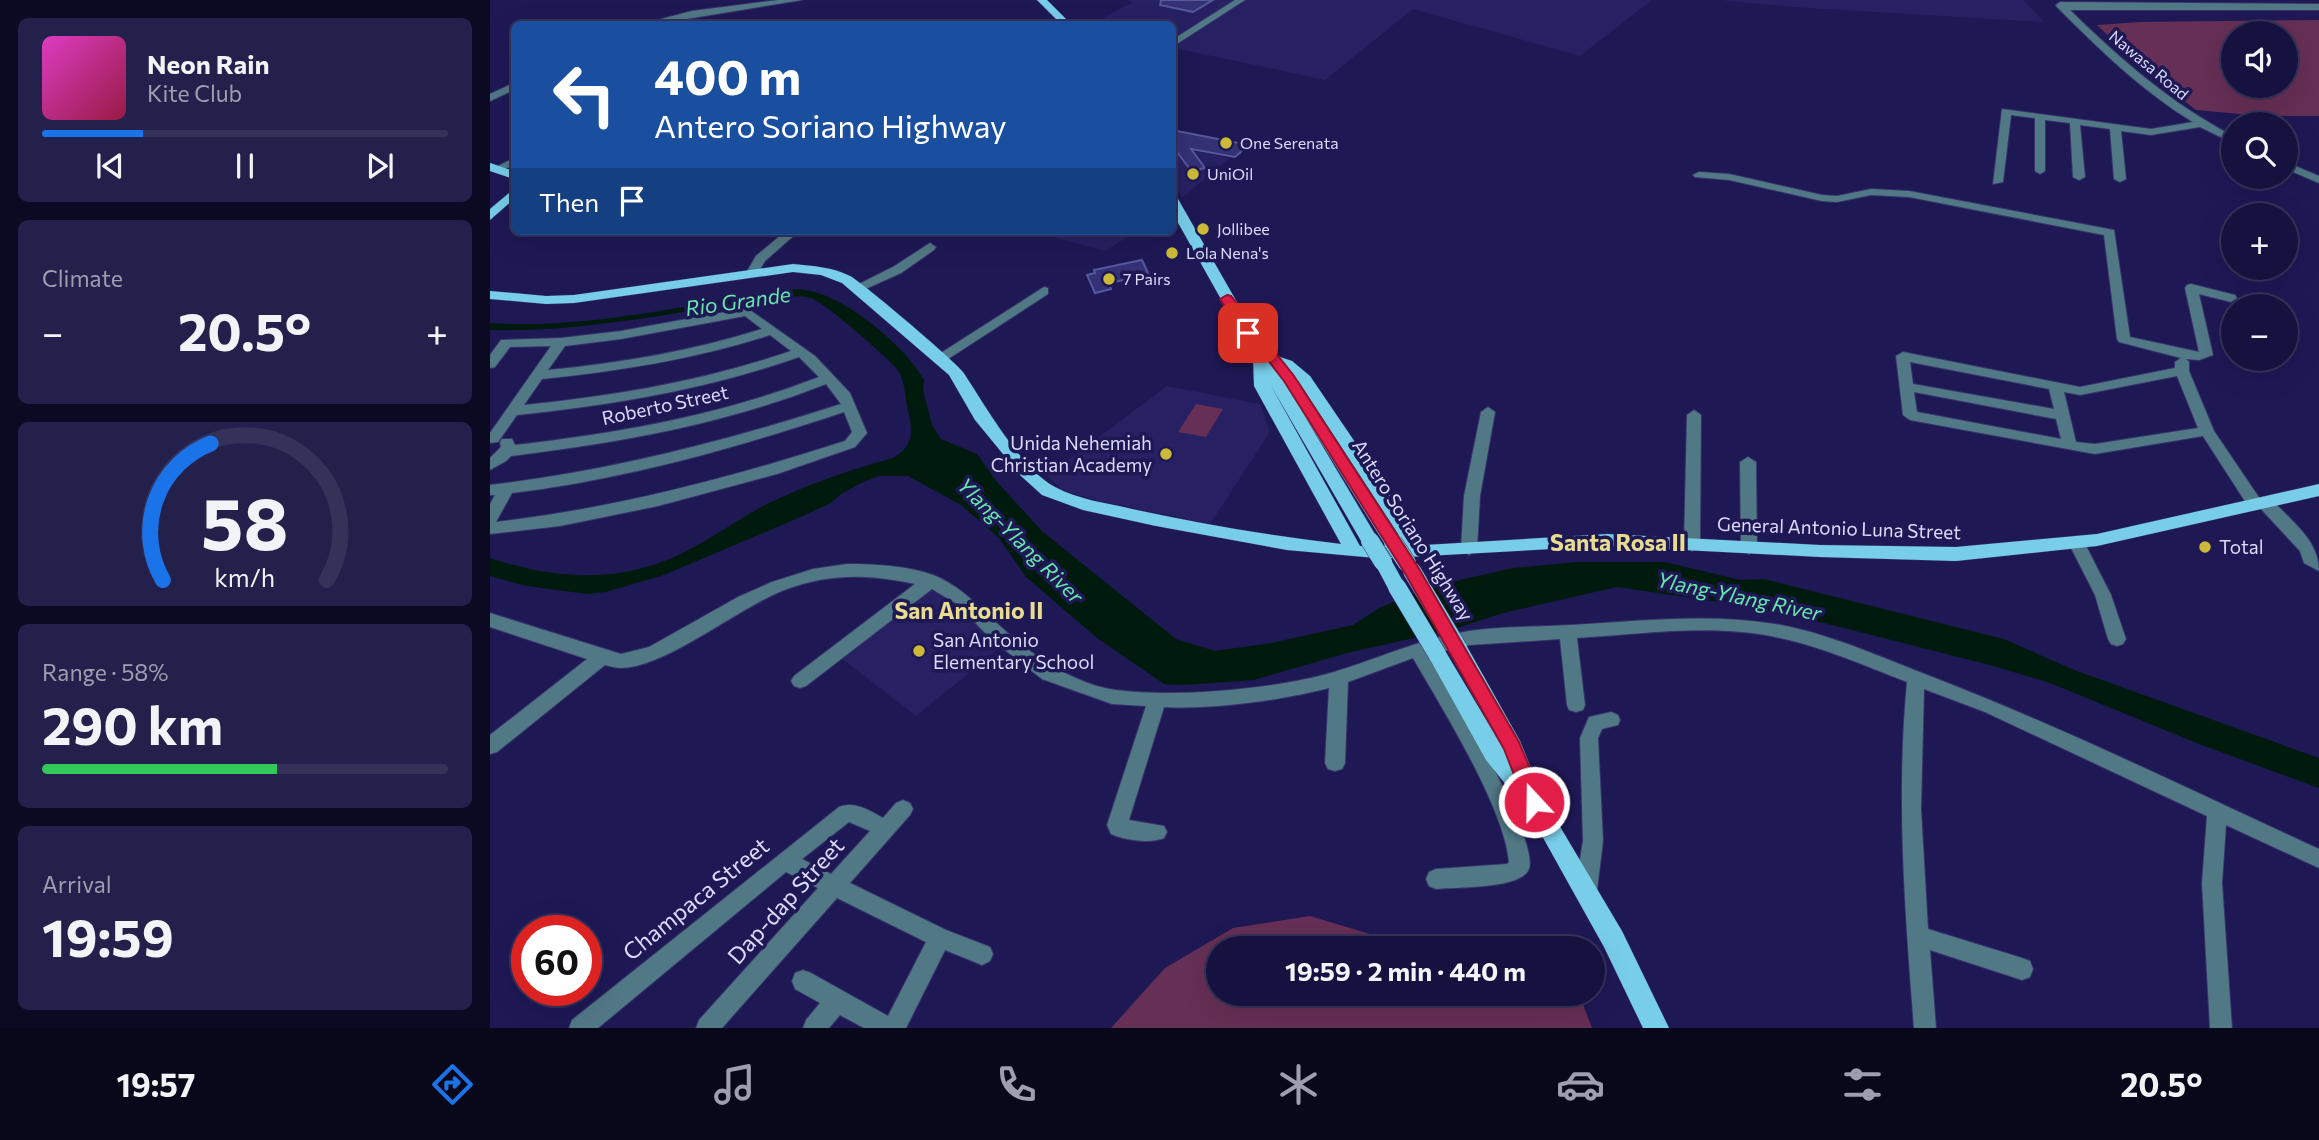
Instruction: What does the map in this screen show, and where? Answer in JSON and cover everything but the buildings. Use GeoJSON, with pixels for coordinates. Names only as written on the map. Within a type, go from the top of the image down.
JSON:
{"type":"FeatureCollection","features":[{"type":"Feature","properties":{"kind":"main road"},"geometry":{"type":"LineString","coordinates":[[1042,0],[1063,21]]}},
{"type":"Feature","properties":{"kind":"main road"},"geometry":{"type":"LineString","coordinates":[[493,168],[511,174]]}},
{"type":"Feature","properties":{"kind":"main road"},"geometry":{"type":"LineString","coordinates":[[490,216],[511,196]]}},
{"type":"Feature","properties":{"kind":"main road","name":"Antero Soriano Highway"},"geometry":{"type":"LineString","coordinates":[[1176,206],[1227,299],[1393,542],[1413,562],[1513,747],[1534,802]]}},
{"type":"Feature","properties":{"kind":"main road","name":"General Antonio Luna Street"},"geometry":{"type":"LineString","coordinates":[[490,295],[533,300],[574,299],[752,272],[813,269],[839,276],[958,375],[981,415],[1000,440],[1027,472],[1048,491],[1083,504],[1169,523],[1287,544],[1362,546],[1413,562],[1469,549],[1584,540],[1956,554],[2076,542],[2319,490]]}},
{"type":"Feature","properties":{"kind":"main road"},"geometry":{"type":"LineString","coordinates":[[1263,349],[1305,379],[1413,562]]}},
{"type":"Feature","properties":{"kind":"main road","name":"Antero Soriano Highway"},"geometry":{"type":"LineString","coordinates":[[1263,349],[1362,546],[1382,562],[1428,652],[1494,754],[1534,802],[1613,939],[1656,1028]]}},
{"type":"Feature","properties":{"kind":"street"},"geometry":{"type":"LineString","coordinates":[[660,21],[798,0]]}},
{"type":"Feature","properties":{"kind":"street"},"geometry":{"type":"LineString","coordinates":[[1176,32],[1240,0]]}},
{"type":"Feature","properties":{"kind":"street"},"geometry":{"type":"LineString","coordinates":[[1176,41],[1240,0]]}},
{"type":"Feature","properties":{"kind":"street"},"geometry":{"type":"LineString","coordinates":[[2204,0],[2213,7]]}},
{"type":"Feature","properties":{"kind":"street"},"geometry":{"type":"LineString","coordinates":[[2059,4],[2319,7]]}},
{"type":"Feature","properties":{"kind":"street","name":"Nawasa Road"},"geometry":{"type":"LineString","coordinates":[[2059,4],[2163,101],[2221,134]]}},
{"type":"Feature","properties":{"kind":"street"},"geometry":{"type":"LineString","coordinates":[[490,98],[511,88]]}},
{"type":"Feature","properties":{"kind":"street"},"geometry":{"type":"LineString","coordinates":[[1997,182],[2004,113],[2154,132],[2199,124]]}},
{"type":"Feature","properties":{"kind":"street"},"geometry":{"type":"LineString","coordinates":[[2040,116],[2040,171]]}},
{"type":"Feature","properties":{"kind":"street"},"geometry":{"type":"LineString","coordinates":[[2075,120],[2079,177]]}},
{"type":"Feature","properties":{"kind":"street"},"geometry":{"type":"LineString","coordinates":[[2115,127],[2120,179]]}},
{"type":"Feature","properties":{"kind":"street"},"geometry":{"type":"LineString","coordinates":[[493,168],[511,162]]}},
{"type":"Feature","properties":{"kind":"street"},"geometry":{"type":"LineString","coordinates":[[2298,170],[2319,180]]}},
{"type":"Feature","properties":{"kind":"street"},"geometry":{"type":"LineString","coordinates":[[1699,175],[1729,177],[1822,198],[1837,199],[1871,192],[1909,194],[2110,233],[2124,339],[2182,353],[2200,357],[2206,355],[2191,288],[2221,296]]}},
{"type":"Feature","properties":{"kind":"street"},"geometry":{"type":"LineString","coordinates":[[752,272],[760,259],[788,235]]}},
{"type":"Feature","properties":{"kind":"street"},"geometry":{"type":"LineString","coordinates":[[857,289],[897,270],[930,247]]}},
{"type":"Feature","properties":{"kind":"street"},"geometry":{"type":"LineString","coordinates":[[940,358],[1044,291]]}},
{"type":"Feature","properties":{"kind":"street"},"geometry":{"type":"LineString","coordinates":[[490,364],[506,343],[561,342],[652,331],[743,311],[801,352],[845,396],[860,433],[858,438],[824,453],[712,488],[560,520],[490,528]]}},
{"type":"Feature","properties":{"kind":"street"},"geometry":{"type":"LineString","coordinates":[[538,375],[652,360],[715,347],[772,330]]}},
{"type":"Feature","properties":{"kind":"street"},"geometry":{"type":"LineString","coordinates":[[492,440],[561,342]]}},
{"type":"Feature","properties":{"kind":"street"},"geometry":{"type":"LineString","coordinates":[[514,411],[580,404],[673,388],[750,370],[801,352]]}},
{"type":"Feature","properties":{"kind":"street"},"geometry":{"type":"LineString","coordinates":[[2182,353],[2182,371],[2207,431],[2260,504],[2308,549],[2310,559],[2319,565]]}},
{"type":"Feature","properties":{"kind":"street"},"geometry":{"type":"LineString","coordinates":[[2182,371],[2080,391],[1903,356],[1910,415],[2095,449],[2207,431]]}},
{"type":"Feature","properties":{"kind":"street","name":"Roberto Street"},"geometry":{"type":"LineString","coordinates":[[508,452],[671,426],[765,401],[827,380]]}},
{"type":"Feature","properties":{"kind":"street"},"geometry":{"type":"LineString","coordinates":[[2055,386],[2060,415],[2070,446]]}},
{"type":"Feature","properties":{"kind":"street"},"geometry":{"type":"LineString","coordinates":[[1908,387],[2060,415]]}},
{"type":"Feature","properties":{"kind":"street"},"geometry":{"type":"LineString","coordinates":[[490,519],[498,489],[636,467],[722,446],[849,406]]}},
{"type":"Feature","properties":{"kind":"street"},"geometry":{"type":"LineString","coordinates":[[1469,549],[1472,496],[1488,412]]}},
{"type":"Feature","properties":{"kind":"street"},"geometry":{"type":"LineString","coordinates":[[1692,545],[1690,516],[1694,415]]}},
{"type":"Feature","properties":{"kind":"street"},"geometry":{"type":"LineString","coordinates":[[490,465],[508,452],[509,446],[506,441],[492,440]]}},
{"type":"Feature","properties":{"kind":"street"},"geometry":{"type":"LineString","coordinates":[[1748,462],[1749,548]]}},
{"type":"Feature","properties":{"kind":"street"},"geometry":{"type":"LineString","coordinates":[[2076,542],[2103,595],[2117,639]]}},
{"type":"Feature","properties":{"kind":"street"},"geometry":{"type":"LineString","coordinates":[[490,620],[621,661],[654,653],[744,601],[778,586],[813,575],[847,570],[877,570],[930,581],[963,600],[997,634],[1048,674],[1112,697],[1157,699],[1273,692],[1339,678],[1470,638],[1675,625],[1734,625],[1780,631],[1850,653],[1992,707],[2319,859]]}},
{"type":"Feature","properties":{"kind":"street"},"geometry":{"type":"LineString","coordinates":[[800,681],[930,581]]}},
{"type":"Feature","properties":{"kind":"street"},"geometry":{"type":"LineString","coordinates":[[1568,632],[1576,705]]}},
{"type":"Feature","properties":{"kind":"street"},"geometry":{"type":"LineString","coordinates":[[1428,652],[1491,785],[1522,859],[1520,866],[1511,873],[1436,879]]}},
{"type":"Feature","properties":{"kind":"street"},"geometry":{"type":"LineString","coordinates":[[490,746],[602,657]]}},
{"type":"Feature","properties":{"kind":"street"},"geometry":{"type":"LineString","coordinates":[[1335,763],[1339,678]]}},
{"type":"Feature","properties":{"kind":"street"},"geometry":{"type":"LineString","coordinates":[[1916,678],[1910,732],[1917,936],[1925,1028]]}},
{"type":"Feature","properties":{"kind":"street"},"geometry":{"type":"LineString","coordinates":[[1157,699],[1117,825],[1118,828],[1157,832]]}},
{"type":"Feature","properties":{"kind":"street"},"geometry":{"type":"LineString","coordinates":[[1586,890],[1593,841],[1589,738],[1596,722],[1611,720]]}},
{"type":"Feature","properties":{"kind":"street","name":"Dap-dap Street"},"geometry":{"type":"LineString","coordinates":[[708,1028],[903,809]]}},
{"type":"Feature","properties":{"kind":"street"},"geometry":{"type":"LineString","coordinates":[[2217,811],[2212,883],[2221,1028]]}},
{"type":"Feature","properties":{"kind":"street","name":"Champaca Street"},"geometry":{"type":"LineString","coordinates":[[580,1028],[846,813],[859,815],[885,829]]}},
{"type":"Feature","properties":{"kind":"street"},"geometry":{"type":"LineString","coordinates":[[784,861],[940,938],[982,954]]}},
{"type":"Feature","properties":{"kind":"street"},"geometry":{"type":"LineString","coordinates":[[1917,936],[2022,969]]}},
{"type":"Feature","properties":{"kind":"street"},"geometry":{"type":"LineString","coordinates":[[894,1028],[940,938]]}},
{"type":"Feature","properties":{"kind":"street"},"geometry":{"type":"LineString","coordinates":[[803,981],[886,1028]]}},
{"type":"Feature","properties":{"kind":"street"},"geometry":{"type":"LineString","coordinates":[[814,1028],[837,1001]]}},
{"type":"Feature","properties":{"kind":"shaded area"},"geometry":{"type":"Polygon","coordinates":[[[1126,0],[1652,0],[1580,56],[1413,9],[1325,80],[1179,49],[1176,51],[1176,21],[1098,21],[1133,2],[1126,0]]]}},
{"type":"Feature","properties":{"kind":"shaded area"},"geometry":{"type":"Polygon","coordinates":[[[1720,0],[2024,0],[2044,22],[1793,7],[1720,0]]]}},
{"type":"Feature","properties":{"kind":"shaded area"},"geometry":{"type":"Polygon","coordinates":[[[2319,20],[2319,116],[2298,116],[2298,112],[2196,110],[2139,66],[2097,25],[2221,21],[2221,98],[2298,98],[2298,21],[2230,21],[2319,20]]]}},
{"type":"Feature","properties":{"kind":"shaded area"},"geometry":{"type":"Polygon","coordinates":[[[1176,148],[1230,158],[1182,198],[1176,186],[1176,148]]]}},
{"type":"Feature","properties":{"kind":"shaded area"},"geometry":{"type":"Polygon","coordinates":[[[1126,235],[1129,236],[1105,251],[1050,236],[1126,235]]]}},
{"type":"Feature","properties":{"kind":"shaded area","name":"Unida Nehemiah Christian Academy"},"geometry":{"type":"Polygon","coordinates":[[[1167,386],[1260,404],[1270,432],[1210,524],[1099,501],[1062,490],[1047,476],[1167,386]]]}},
{"type":"Feature","properties":{"kind":"shaded area"},"geometry":{"type":"Polygon","coordinates":[[[1196,404],[1223,409],[1206,437],[1178,432],[1196,404]]]}},
{"type":"Feature","properties":{"kind":"shaded area","name":"San Antonio Elementary School"},"geometry":{"type":"Polygon","coordinates":[[[930,585],[965,608],[1001,647],[916,716],[837,655],[930,585]]]}},
{"type":"Feature","properties":{"kind":"shaded area"},"geometry":{"type":"Polygon","coordinates":[[[1310,916],[1382,936],[1219,936],[1233,928],[1310,916]]]}},
{"type":"Feature","properties":{"kind":"shaded area"},"geometry":{"type":"Polygon","coordinates":[[[1206,944],[1206,1006],[1584,1006],[1592,1028],[1111,1028],[1165,968],[1206,944]]]}},
{"type":"Feature","properties":{"kind":"water"},"geometry":{"type":"Polygon","coordinates":[[[796,289],[813,291],[831,298],[850,308],[886,335],[924,380],[923,390],[932,425],[941,439],[977,454],[997,482],[1043,532],[1176,639],[1215,651],[1271,643],[1353,625],[1379,608],[1433,586],[1513,568],[1576,562],[1665,562],[1740,580],[1764,579],[2004,639],[2074,670],[2319,758],[2319,788],[2199,744],[2050,683],[1990,665],[1824,623],[1727,603],[1617,587],[1503,613],[1454,629],[1347,653],[1254,680],[1164,684],[1097,638],[1026,577],[999,538],[961,505],[908,476],[879,476],[861,483],[831,503],[803,516],[664,575],[606,592],[588,594],[548,589],[490,576],[490,558],[516,566],[567,574],[618,573],[643,568],[692,548],[785,495],[831,477],[893,458],[902,451],[908,445],[911,430],[899,372],[855,330],[811,298],[787,296],[593,325],[490,330],[490,323],[529,324],[606,319],[796,289]]]}},
{"type":"Feature","properties":{"kind":"place","name":"One Serenata"},"geometry":{"type":"Point","coordinates":[1226,143]}},
{"type":"Feature","properties":{"kind":"place","name":"UniOil"},"geometry":{"type":"Point","coordinates":[1193,174]}},
{"type":"Feature","properties":{"kind":"place","name":"Jollibee"},"geometry":{"type":"Point","coordinates":[1203,229]}},
{"type":"Feature","properties":{"kind":"place","name":"Lola Nena's"},"geometry":{"type":"Point","coordinates":[1172,253]}},
{"type":"Feature","properties":{"kind":"place","name":"7 Pairs"},"geometry":{"type":"Point","coordinates":[1109,279]}},
{"type":"Feature","properties":{"kind":"place","name":"Unida Nehemiah Christian Academy"},"geometry":{"type":"Point","coordinates":[1166,454]}},
{"type":"Feature","properties":{"kind":"place","name":"Total"},"geometry":{"type":"Point","coordinates":[2205,547]}},
{"type":"Feature","properties":{"kind":"place","name":"San Antonio Elementary School"},"geometry":{"type":"Point","coordinates":[919,651]}},
{"type":"Feature","properties":{"kind":"district","name":"Santa Rosa II"},"geometry":{"type":"Point","coordinates":[1618,543]}},
{"type":"Feature","properties":{"kind":"district","name":"San Antonio II"},"geometry":{"type":"Point","coordinates":[969,611]}},
{"type":"Feature","properties":{"kind":"route"},"geometry":{"type":"LineString","coordinates":[[1248,333],[1227,299],[1268,348],[1412,571],[1513,747],[1534,802]]}},
{"type":"Feature","properties":{"kind":"water label","name":"Rio Grande"},"geometry":{"type":"Point","coordinates":[738,302]}},
{"type":"Feature","properties":{"kind":"water label","name":"Ylang-Ylang River"},"geometry":{"type":"Point","coordinates":[1020,541]}},
{"type":"Feature","properties":{"kind":"water label","name":"Ylang-Ylang River"},"geometry":{"type":"Point","coordinates":[1739,597]}}]}
